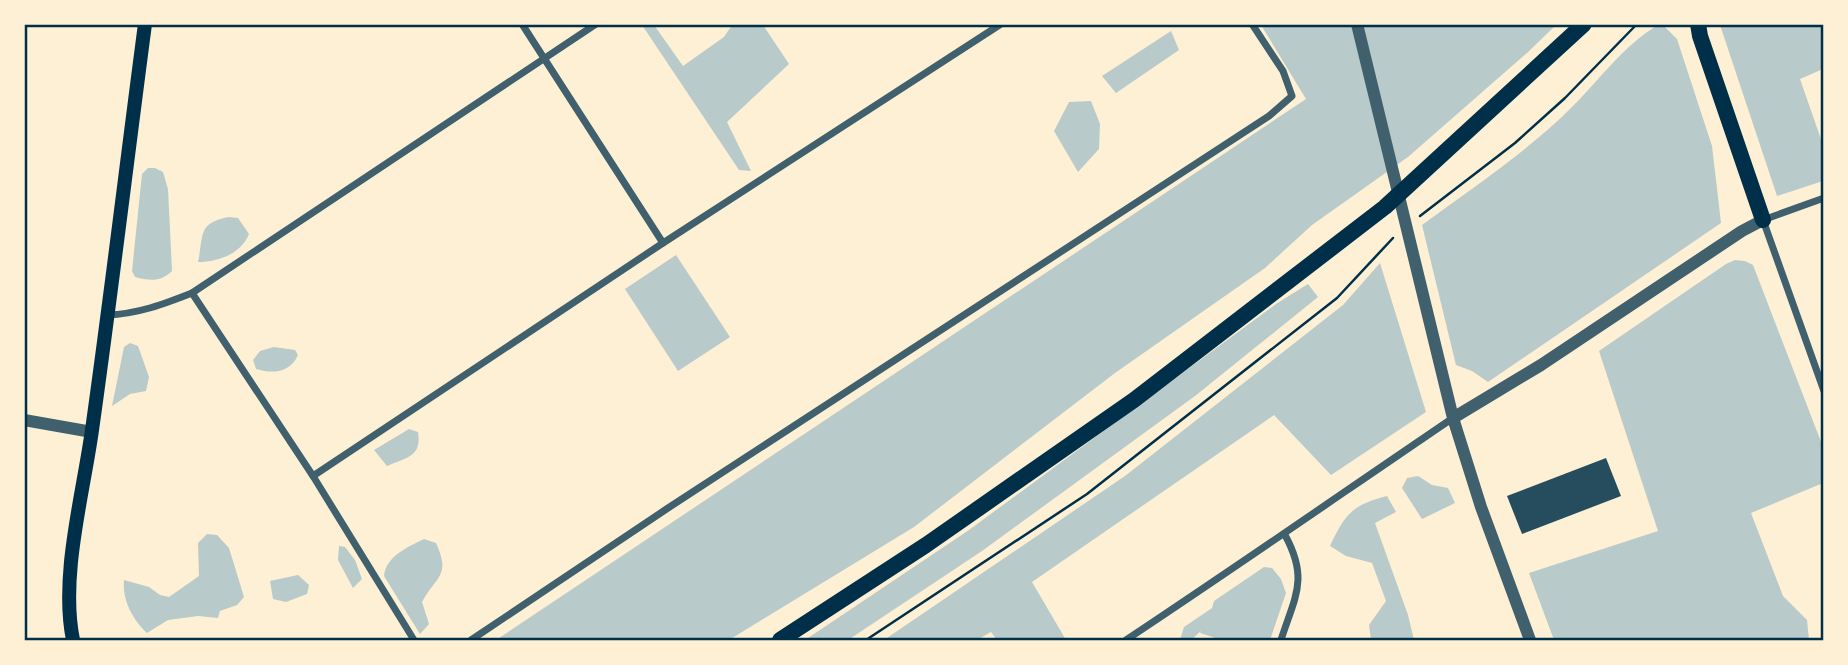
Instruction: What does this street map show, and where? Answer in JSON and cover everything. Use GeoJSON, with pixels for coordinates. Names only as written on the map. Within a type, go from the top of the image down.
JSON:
{"type":"FeatureCollection","features":[{"type":"Feature","properties":{"kind":"main road"},"geometry":{"type":"LineString","coordinates":[[73,640],[68,605],[75,538],[92,432],[145,24]]}},
{"type":"Feature","properties":{"kind":"main road"},"geometry":{"type":"LineString","coordinates":[[780,640],[926,545],[1145,392],[1385,207],[1584,24]]}},
{"type":"Feature","properties":{"kind":"main road"},"geometry":{"type":"LineString","coordinates":[[1696,28],[1763,220]]}},
{"type":"Feature","properties":{"kind":"street"},"geometry":{"type":"LineString","coordinates":[[522,24],[663,243]]}},
{"type":"Feature","properties":{"kind":"street"},"geometry":{"type":"LineString","coordinates":[[107,315],[152,309],[192,293],[596,24]]}},
{"type":"Feature","properties":{"kind":"street"},"geometry":{"type":"LineString","coordinates":[[313,476],[663,243],[1000,24]]}},
{"type":"Feature","properties":{"kind":"street"},"geometry":{"type":"LineString","coordinates":[[471,640],[686,496],[1269,116],[1292,96],[1283,71],[1252,24]]}},
{"type":"Feature","properties":{"kind":"street"},"geometry":{"type":"LineString","coordinates":[[1356,24],[1453,418],[1481,507],[1530,640]]}},
{"type":"Feature","properties":{"kind":"street"},"geometry":{"type":"LineString","coordinates":[[1126,640],[1285,535],[1358,481],[1453,418],[1541,365],[1742,231],[1763,220],[1824,198]]}},
{"type":"Feature","properties":{"kind":"street"},"geometry":{"type":"LineString","coordinates":[[1763,220],[1824,391]]}},
{"type":"Feature","properties":{"kind":"street"},"geometry":{"type":"LineString","coordinates":[[192,293],[313,476],[414,640]]}},
{"type":"Feature","properties":{"kind":"street"},"geometry":{"type":"LineString","coordinates":[[24,420],[92,432]]}},
{"type":"Feature","properties":{"kind":"street"},"geometry":{"type":"LineString","coordinates":[[1281,640],[1298,585],[1299,568],[1295,553],[1285,535]]}},
{"type":"Feature","properties":{"kind":"path"},"geometry":{"type":"LineString","coordinates":[[1420,216],[1515,143],[1566,97],[1637,24]]}},
{"type":"Feature","properties":{"kind":"path"},"geometry":{"type":"LineString","coordinates":[[866,640],[1087,494],[1147,449],[1337,298],[1399,232]]}},
{"type":"Feature","properties":{"kind":"shaded area"},"geometry":{"type":"Polygon","coordinates":[[[642,25],[654,25],[683,66],[724,37],[732,25],[763,25],[789,64],[727,122],[751,171],[739,170],[642,25]]]}},
{"type":"Feature","properties":{"kind":"shaded area"},"geometry":{"type":"Polygon","coordinates":[[[1261,25],[1556,25],[1408,157],[1312,225],[1265,268],[1115,373],[914,527],[729,640],[496,640],[1306,99],[1261,25]]]}},
{"type":"Feature","properties":{"kind":"shaded area"},"geometry":{"type":"Polygon","coordinates":[[[1658,25],[1663,25],[1677,39],[1712,146],[1721,223],[1488,382],[1472,371],[1456,365],[1422,225],[1538,138],[1573,106],[1624,52],[1658,25]]]}},
{"type":"Feature","properties":{"kind":"shaded area"},"geometry":{"type":"Polygon","coordinates":[[[1720,25],[1823,25],[1823,69],[1800,79],[1823,145],[1823,181],[1777,196],[1720,25]]]}},
{"type":"Feature","properties":{"kind":"shaded area"},"geometry":{"type":"Polygon","coordinates":[[[1171,31],[1179,50],[1116,93],[1102,76],[1171,31]]]}},
{"type":"Feature","properties":{"kind":"shaded area"},"geometry":{"type":"Polygon","coordinates":[[[1091,101],[1100,124],[1099,149],[1078,172],[1054,131],[1069,102],[1091,101]]]}},
{"type":"Feature","properties":{"kind":"shaded area"},"geometry":{"type":"Polygon","coordinates":[[[148,168],[163,172],[168,189],[172,271],[155,280],[135,277],[132,271],[142,174],[148,168]]]}},
{"type":"Feature","properties":{"kind":"shaded area"},"geometry":{"type":"Polygon","coordinates":[[[229,217],[238,218],[249,234],[245,241],[228,256],[198,262],[202,237],[207,227],[229,217]]]}},
{"type":"Feature","properties":{"kind":"shaded area"},"geometry":{"type":"Polygon","coordinates":[[[676,255],[730,337],[678,371],[625,289],[676,255]]]}},
{"type":"Feature","properties":{"kind":"shaded area"},"geometry":{"type":"Polygon","coordinates":[[[1735,260],[1753,265],[1823,447],[1823,483],[1751,513],[1783,596],[1807,620],[1809,640],[1554,640],[1529,573],[1658,531],[1599,351],[1735,260]]]}},
{"type":"Feature","properties":{"kind":"shaded area"},"geometry":{"type":"Polygon","coordinates":[[[1380,263],[1426,412],[1331,475],[1274,415],[1032,582],[1066,640],[997,640],[991,632],[977,640],[884,640],[1125,476],[1343,305],[1380,263]]]}},
{"type":"Feature","properties":{"kind":"shaded area"},"geometry":{"type":"Polygon","coordinates":[[[1308,284],[1318,297],[1195,396],[982,551],[848,640],[805,640],[969,530],[1276,304],[1308,284]]]}},
{"type":"Feature","properties":{"kind":"shaded area"},"geometry":{"type":"Polygon","coordinates":[[[130,343],[138,346],[149,377],[146,391],[130,394],[112,406],[124,347],[130,343]]]}},
{"type":"Feature","properties":{"kind":"shaded area"},"geometry":{"type":"Polygon","coordinates":[[[274,347],[295,350],[298,355],[286,369],[280,371],[256,369],[253,360],[260,351],[274,347]]]}},
{"type":"Feature","properties":{"kind":"shaded area"},"geometry":{"type":"Polygon","coordinates":[[[409,429],[418,432],[418,447],[412,455],[387,466],[374,450],[409,429]]]}},
{"type":"Feature","properties":{"kind":"shaded area"},"geometry":{"type":"Polygon","coordinates":[[[1418,476],[1432,485],[1448,488],[1455,503],[1422,519],[1402,488],[1407,478],[1418,476]]]}},
{"type":"Feature","properties":{"kind":"shaded area"},"geometry":{"type":"Polygon","coordinates":[[[1387,496],[1396,512],[1375,523],[1408,615],[1414,640],[1371,640],[1369,625],[1386,601],[1372,563],[1346,556],[1330,546],[1351,512],[1365,503],[1387,496]]]}},
{"type":"Feature","properties":{"kind":"shaded area"},"geometry":{"type":"Polygon","coordinates":[[[207,534],[217,535],[229,548],[244,597],[237,605],[220,611],[218,618],[198,616],[168,620],[147,633],[130,609],[124,580],[149,587],[160,595],[169,597],[199,576],[198,543],[207,534]]]}},
{"type":"Feature","properties":{"kind":"shaded area"},"geometry":{"type":"Polygon","coordinates":[[[424,539],[436,543],[442,569],[422,602],[429,624],[420,634],[384,576],[393,558],[424,539]]]}},
{"type":"Feature","properties":{"kind":"shaded area"},"geometry":{"type":"Polygon","coordinates":[[[339,546],[345,547],[355,560],[362,579],[353,588],[338,560],[339,546]]]}},
{"type":"Feature","properties":{"kind":"shaded area"},"geometry":{"type":"Polygon","coordinates":[[[1264,567],[1272,568],[1281,579],[1286,593],[1270,640],[1222,640],[1200,633],[1201,631],[1191,640],[1180,640],[1184,627],[1212,608],[1214,601],[1264,567]]]}},
{"type":"Feature","properties":{"kind":"shaded area"},"geometry":{"type":"Polygon","coordinates":[[[298,575],[309,585],[307,594],[286,602],[273,599],[270,581],[298,575]]]}},
{"type":"Feature","properties":{"kind":"building"},"geometry":{"type":"Polygon","coordinates":[[[1606,458],[1621,496],[1522,534],[1507,496],[1606,458]]]}}]}
